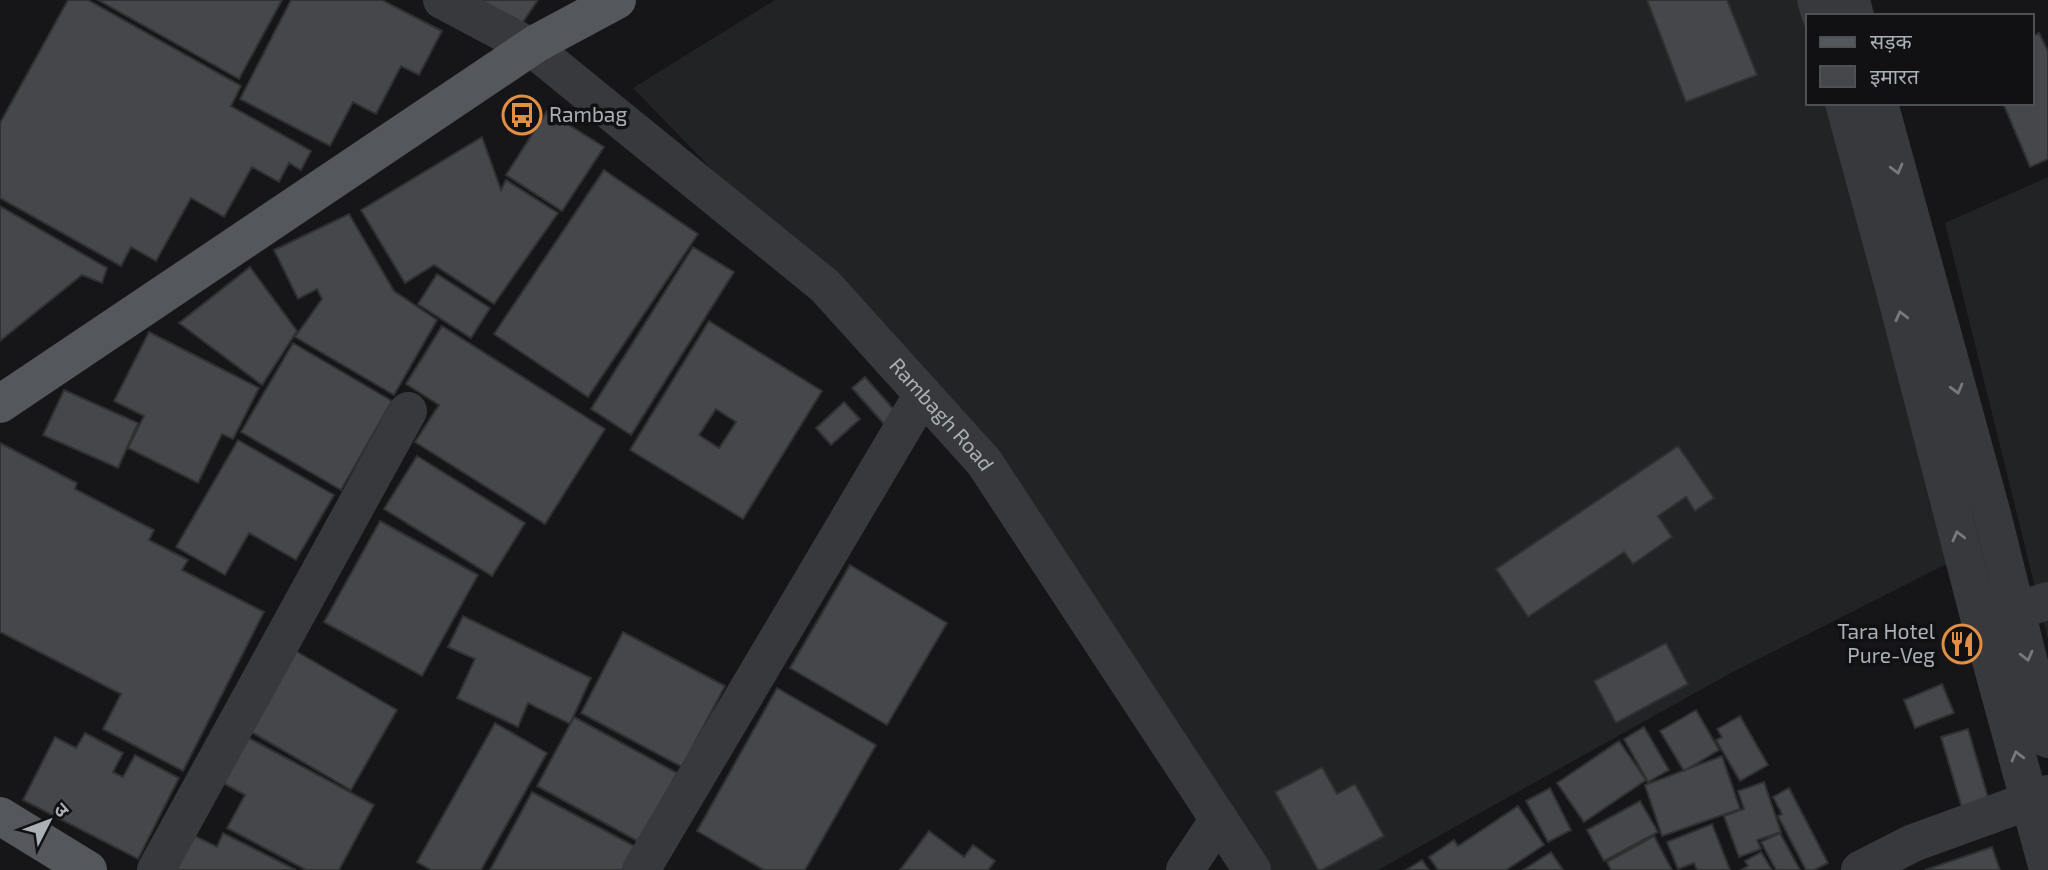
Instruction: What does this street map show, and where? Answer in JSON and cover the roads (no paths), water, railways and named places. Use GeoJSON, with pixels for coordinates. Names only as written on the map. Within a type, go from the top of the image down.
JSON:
{"type":"FeatureCollection","features":[{"type":"Feature","properties":{"kind":"main road"},"geometry":{"type":"LineString","coordinates":[[0,404],[531,47],[617,0]]}},
{"type":"Feature","properties":{"kind":"main road"},"geometry":{"type":"LineString","coordinates":[[0,816],[88,870]]}},
{"type":"Feature","properties":{"kind":"street","name":"Rambagh Road"},"geometry":{"type":"LineString","coordinates":[[442,0],[531,47],[825,286],[984,462],[1252,870]]}},
{"type":"Feature","properties":{"kind":"street"},"geometry":{"type":"LineString","coordinates":[[1845,105],[1981,624],[2039,798],[2048,869]]}},
{"type":"Feature","properties":{"kind":"street"},"geometry":{"type":"LineString","coordinates":[[1880,105],[1993,518],[2031,606],[2048,739]]}},
{"type":"Feature","properties":{"kind":"street"},"geometry":{"type":"LineString","coordinates":[[641,870],[923,394]]}},
{"type":"Feature","properties":{"kind":"street"},"geometry":{"type":"LineString","coordinates":[[156,870],[408,411]]}},
{"type":"Feature","properties":{"kind":"street"},"geometry":{"type":"LineString","coordinates":[[1860,870],[1913,844],[2039,798]]}},
{"type":"Feature","properties":{"kind":"street"},"geometry":{"type":"LineString","coordinates":[[1185,870],[1219,819]]}},
{"type":"Feature","properties":{"kind":"place","name":"Rambag"},"geometry":{"type":"Point","coordinates":[522,115]}},
{"type":"Feature","properties":{"kind":"place","name":"Tara Hotel Pure-Veg"},"geometry":{"type":"Point","coordinates":[1962,644]}}]}
